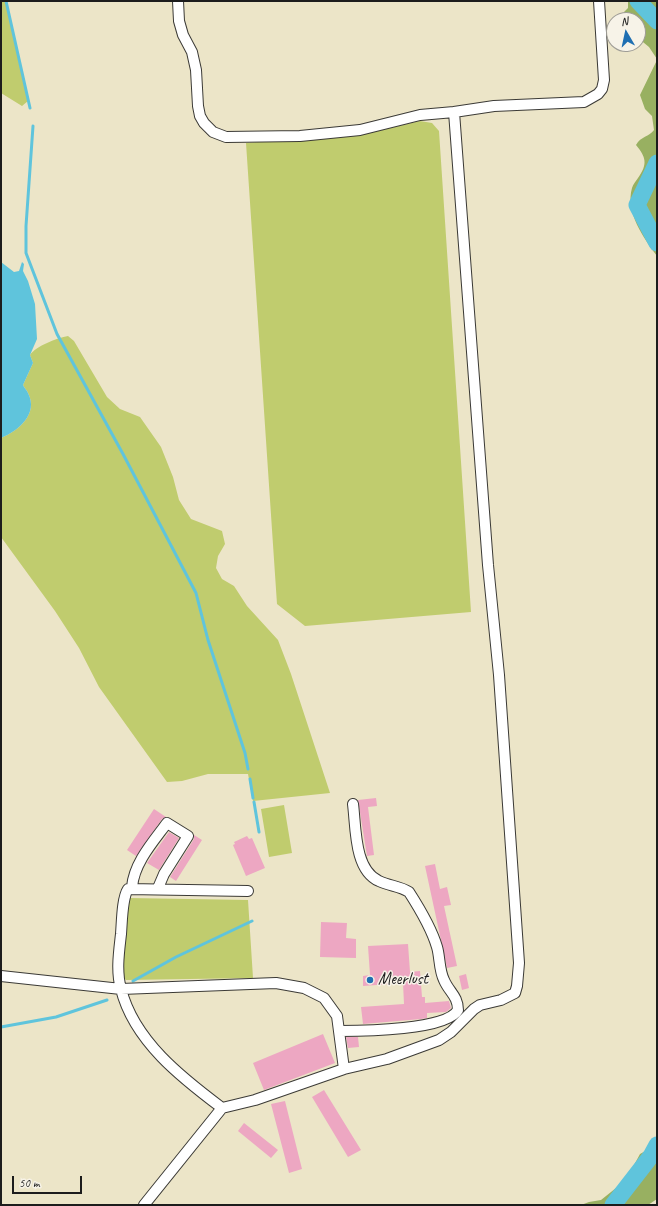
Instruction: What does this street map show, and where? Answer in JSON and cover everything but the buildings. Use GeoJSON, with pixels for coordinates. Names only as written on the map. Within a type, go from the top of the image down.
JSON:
{"type":"FeatureCollection","features":[{"type":"Feature","properties":{"kind":"street"},"geometry":{"type":"LineString","coordinates":[[178,1],[179,21],[183,35],[192,52],[196,70],[200,116],[204,123],[213,132],[226,138],[300,136],[360,130],[420,115],[494,106],[584,102],[598,94],[602,89],[604,80],[599,1]]}},
{"type":"Feature","properties":{"kind":"street"},"geometry":{"type":"LineString","coordinates":[[144,1205],[222,1108],[255,1100],[344,1069],[387,1059],[439,1040],[451,1032],[474,1009],[480,1005],[509,997],[515,993],[517,986],[519,963],[499,674],[488,565],[454,112]]}},
{"type":"Feature","properties":{"kind":"street"},"geometry":{"type":"LineString","coordinates":[[340,1031],[391,1030],[413,1027],[452,1016],[458,1010],[458,1002],[455,994],[444,981],[436,945],[412,896],[405,890],[378,881],[366,870],[360,853],[353,804]]}},
{"type":"Feature","properties":{"kind":"street"},"geometry":{"type":"LineString","coordinates":[[132,887],[133,876],[142,859],[167,822],[188,836],[164,874],[158,888]]}},
{"type":"Feature","properties":{"kind":"street"},"geometry":{"type":"LineString","coordinates":[[222,1108],[172,1067],[149,1043],[139,1028],[121,989],[118,967],[125,894],[128,889],[132,887],[248,892]]}},
{"type":"Feature","properties":{"kind":"street"},"geometry":{"type":"LineString","coordinates":[[1,976],[121,989],[276,983],[304,988],[318,994],[329,1004],[337,1016],[344,1069]]}},
{"type":"Feature","properties":{"kind":"green space"},"geometry":{"type":"Polygon","coordinates":[[[1,1],[6,1],[28,101],[22,106],[1,93],[1,1]]]}},
{"type":"Feature","properties":{"kind":"green space"},"geometry":{"type":"Polygon","coordinates":[[[628,1],[657,1],[657,59],[646,45],[646,12],[624,12],[628,8],[628,1]]]}},
{"type":"Feature","properties":{"kind":"green space"},"geometry":{"type":"Polygon","coordinates":[[[657,60],[657,256],[647,242],[633,216],[631,197],[632,187],[644,165],[644,157],[636,145],[640,140],[654,130],[652,116],[645,109],[640,95],[657,60]]]}},
{"type":"Feature","properties":{"kind":"green space"},"geometry":{"type":"Polygon","coordinates":[[[420,121],[432,123],[439,131],[471,612],[305,626],[277,604],[246,143],[374,132],[420,121]]]}},
{"type":"Feature","properties":{"kind":"green space"},"geometry":{"type":"Polygon","coordinates":[[[68,336],[74,341],[107,397],[120,409],[140,417],[161,447],[173,477],[179,500],[191,519],[222,531],[225,544],[218,556],[216,568],[222,579],[234,586],[247,606],[278,640],[291,674],[330,793],[253,801],[248,774],[208,774],[182,781],[167,782],[99,687],[79,648],[55,611],[1,537],[1,438],[14,431],[29,415],[31,401],[28,392],[23,385],[33,363],[30,355],[47,343],[68,336]]]}},
{"type":"Feature","properties":{"kind":"green space"},"geometry":{"type":"Polygon","coordinates":[[[284,805],[292,853],[269,857],[261,809],[284,805]]]}},
{"type":"Feature","properties":{"kind":"green space"},"geometry":{"type":"Polygon","coordinates":[[[129,898],[248,900],[253,978],[126,980],[122,976],[129,898]]]}},
{"type":"Feature","properties":{"kind":"green space"},"geometry":{"type":"Polygon","coordinates":[[[657,1140],[657,1199],[648,1205],[581,1205],[601,1200],[626,1180],[640,1154],[651,1148],[657,1140]]]}},
{"type":"Feature","properties":{"kind":"water"},"geometry":{"type":"Polygon","coordinates":[[[1,262],[14,272],[19,271],[22,262],[24,264],[23,271],[28,281],[35,304],[37,339],[30,355],[33,363],[23,385],[28,392],[31,401],[29,415],[14,431],[1,438],[1,262]]]}},
{"type":"Feature","properties":{"kind":"waterway"},"geometry":{"type":"LineString","coordinates":[[6,1],[30,108]]}},
{"type":"Feature","properties":{"kind":"waterway"},"geometry":{"type":"LineString","coordinates":[[638,1],[657,21]]}},
{"type":"Feature","properties":{"kind":"waterway"},"geometry":{"type":"LineString","coordinates":[[33,126],[26,226],[26,253],[57,334],[123,454],[196,593],[208,640],[245,753],[248,769]]}},
{"type":"Feature","properties":{"kind":"waterway"},"geometry":{"type":"LineString","coordinates":[[657,163],[637,205],[657,243]]}},
{"type":"Feature","properties":{"kind":"waterway"},"geometry":{"type":"LineString","coordinates":[[250,779],[253,798]]}},
{"type":"Feature","properties":{"kind":"waterway"},"geometry":{"type":"LineString","coordinates":[[254,802],[259,832]]}},
{"type":"Feature","properties":{"kind":"waterway"},"geometry":{"type":"LineString","coordinates":[[133,981],[176,957],[252,921]]}},
{"type":"Feature","properties":{"kind":"waterway"},"geometry":{"type":"LineString","coordinates":[[1,1027],[56,1017],[107,1000]]}},
{"type":"Feature","properties":{"kind":"waterway"},"geometry":{"type":"LineString","coordinates":[[613,1205],[651,1156],[657,1145]]}},
{"type":"Feature","properties":{"kind":"place","name":"Meerlust"},"geometry":{"type":"Point","coordinates":[370,980]}}]}
